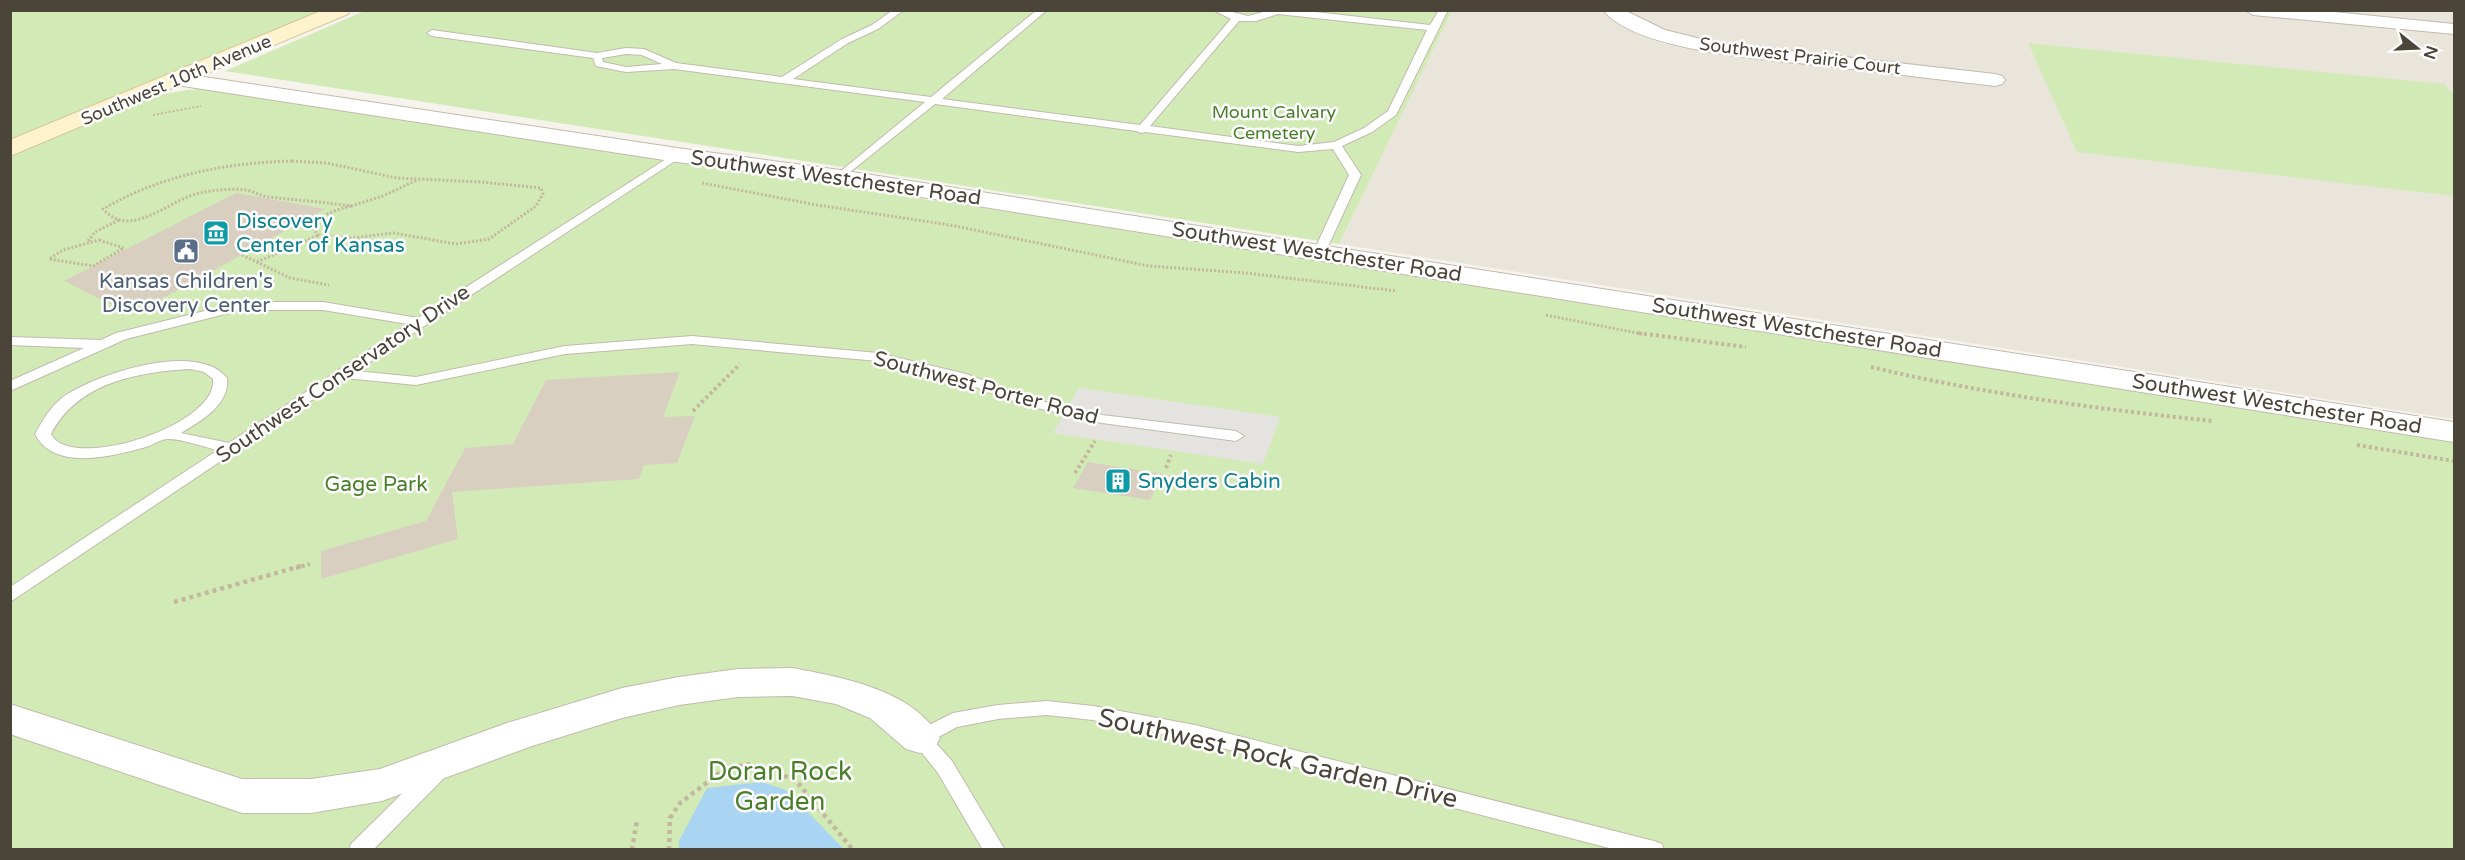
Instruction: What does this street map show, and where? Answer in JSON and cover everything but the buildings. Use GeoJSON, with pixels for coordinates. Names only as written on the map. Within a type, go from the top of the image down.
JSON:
{"type":"FeatureCollection","features":[{"type":"Feature","properties":{"kind":"main road","name":"Southwest 10th Avenue"},"geometry":{"type":"LineString","coordinates":[[10,149],[341,10]]}},
{"type":"Feature","properties":{"kind":"street","name":"Southwest Prairie Court"},"geometry":{"type":"LineString","coordinates":[[1611,10],[1658,33],[1723,48],[1995,80]]}},
{"type":"Feature","properties":{"kind":"street"},"geometry":{"type":"LineString","coordinates":[[2253,10],[2454,29]]}},
{"type":"Feature","properties":{"kind":"street","name":"Southwest Westchester Road"},"geometry":{"type":"LineString","coordinates":[[178,79],[840,177],[2454,432]]}},
{"type":"Feature","properties":{"kind":"street"},"geometry":{"type":"LineString","coordinates":[[10,719],[242,796],[264,798],[321,795],[382,785],[532,730],[622,703],[679,691],[738,683],[792,682],[842,691],[884,708],[920,738]]}},
{"type":"Feature","properties":{"kind":"lane"},"geometry":{"type":"LineString","coordinates":[[783,81],[845,41],[875,27],[900,10]]}},
{"type":"Feature","properties":{"kind":"lane"},"geometry":{"type":"LineString","coordinates":[[840,177],[1043,10]]}},
{"type":"Feature","properties":{"kind":"lane"},"geometry":{"type":"LineString","coordinates":[[1217,10],[1237,18],[1262,18],[1278,11],[1433,28]]}},
{"type":"Feature","properties":{"kind":"lane"},"geometry":{"type":"LineString","coordinates":[[597,56],[599,64],[607,68],[674,66],[1298,149],[1336,145],[1368,130],[1392,113],[1444,10]]}},
{"type":"Feature","properties":{"kind":"lane"},"geometry":{"type":"LineString","coordinates":[[1141,129],[1237,18]]}},
{"type":"Feature","properties":{"kind":"lane"},"geometry":{"type":"LineString","coordinates":[[432,33],[597,56],[626,51],[644,52],[653,54],[674,66]]}},
{"type":"Feature","properties":{"kind":"lane"},"geometry":{"type":"LineString","coordinates":[[1319,253],[1354,176],[1347,159],[1336,145]]}},
{"type":"Feature","properties":{"kind":"lane","name":"Southwest Conservatory Drive"},"geometry":{"type":"LineString","coordinates":[[10,596],[420,322],[677,154]]}},
{"type":"Feature","properties":{"kind":"lane"},"geometry":{"type":"LineString","coordinates":[[10,387],[121,336],[241,306],[323,306],[420,322]]}},
{"type":"Feature","properties":{"kind":"lane","name":"Southwest Porter Road"},"geometry":{"type":"LineString","coordinates":[[343,374],[416,381],[565,350],[692,340],[878,357],[961,377],[1033,403],[1102,419],[1236,436]]}},
{"type":"Feature","properties":{"kind":"lane"},"geometry":{"type":"LineString","coordinates":[[10,341],[103,345]]}},
{"type":"Feature","properties":{"kind":"lane"},"geometry":{"type":"LineString","coordinates":[[166,434],[193,420],[212,404],[221,390],[220,378],[209,369],[190,365],[164,366],[135,371],[105,381],[78,394],[60,408],[47,421],[43,434],[48,444],[62,451],[83,453],[110,451],[166,434],[231,448]]}},
{"type":"Feature","properties":{"kind":"lane","name":"Southwest Rock Garden Drive"},"geometry":{"type":"LineString","coordinates":[[920,738],[953,720],[998,712],[1047,708],[1093,713],[1195,733],[1654,849]]}},
{"type":"Feature","properties":{"kind":"lane"},"geometry":{"type":"LineString","coordinates":[[920,738],[945,767],[995,849]]}},
{"type":"Feature","properties":{"kind":"lane"},"geometry":{"type":"LineString","coordinates":[[359,849],[446,763]]}},
{"type":"Feature","properties":{"kind":"path"},"geometry":{"type":"LineString","coordinates":[[146,117],[207,105]]}},
{"type":"Feature","properties":{"kind":"path"},"geometry":{"type":"LineString","coordinates":[[257,262],[319,234],[352,238],[394,233],[456,244],[489,239],[537,206],[543,194],[541,188],[388,177],[319,162],[263,161],[220,166],[152,185],[120,198],[103,209],[110,217],[125,221],[146,218],[196,193],[219,190],[248,190],[266,197],[307,199],[351,206]]}},
{"type":"Feature","properties":{"kind":"path"},"geometry":{"type":"LineString","coordinates":[[648,173],[817,205],[950,225],[1149,266],[1246,273],[1405,292]]}},
{"type":"Feature","properties":{"kind":"path"},"geometry":{"type":"LineString","coordinates":[[319,234],[311,227],[316,220],[329,212],[405,187],[419,179]]}},
{"type":"Feature","properties":{"kind":"path"},"geometry":{"type":"LineString","coordinates":[[87,242],[99,240],[124,248],[93,266],[49,259],[63,250],[87,242],[95,232],[119,219]]}},
{"type":"Feature","properties":{"kind":"path"},"geometry":{"type":"LineString","coordinates":[[242,255],[290,278],[334,286]]}},
{"type":"Feature","properties":{"kind":"path"},"geometry":{"type":"LineString","coordinates":[[1544,314],[1597,328],[1749,347]]}},
{"type":"Feature","properties":{"kind":"path"},"geometry":{"type":"LineString","coordinates":[[693,411],[756,346]]}},
{"type":"Feature","properties":{"kind":"path"},"geometry":{"type":"LineString","coordinates":[[1864,365],[1911,377],[2067,404],[2223,422]]}},
{"type":"Feature","properties":{"kind":"path"},"geometry":{"type":"LineString","coordinates":[[1075,472],[1095,441]]}},
{"type":"Feature","properties":{"kind":"path"},"geometry":{"type":"LineString","coordinates":[[2351,444],[2454,461]]}},
{"type":"Feature","properties":{"kind":"path"},"geometry":{"type":"LineString","coordinates":[[1166,468],[1172,455]]}},
{"type":"Feature","properties":{"kind":"path"},"geometry":{"type":"LineString","coordinates":[[174,602],[310,564]]}},
{"type":"Feature","properties":{"kind":"path"},"geometry":{"type":"LineString","coordinates":[[669,849],[670,818],[680,803],[694,790],[722,771],[746,764],[776,771],[798,783],[853,849]]}},
{"type":"Feature","properties":{"kind":"path"},"geometry":{"type":"LineString","coordinates":[[632,849],[637,820]]}},
{"type":"Feature","properties":{"kind":"shaded area"},"geometry":{"type":"Polygon","coordinates":[[[1452,11],[2454,11],[2454,419],[1339,244],[1452,11]]]}},
{"type":"Feature","properties":{"kind":"shaded area"},"geometry":{"type":"Polygon","coordinates":[[[1079,388],[1280,417],[1263,464],[1053,433],[1079,388]]]}},
{"type":"Feature","properties":{"kind":"green space","name":"Mount Calvary Cemetery"},"geometry":{"type":"Polygon","coordinates":[[[367,10],[1452,11],[1339,244],[225,71],[367,10]]]}},
{"type":"Feature","properties":{"kind":"green space"},"geometry":{"type":"Polygon","coordinates":[[[11,11],[324,11],[11,140],[11,11]]]}},
{"type":"Feature","properties":{"kind":"green space"},"geometry":{"type":"Polygon","coordinates":[[[2028,43],[2444,84],[2454,95],[2454,196],[2077,152],[2028,43]]]}},
{"type":"Feature","properties":{"kind":"green space","name":"Gage Park"},"geometry":{"type":"Polygon","coordinates":[[[200,89],[1043,217],[2454,440],[2454,849],[11,850],[11,154],[127,105],[151,97],[200,89]]]}},
{"type":"Feature","properties":{"kind":"water"},"geometry":{"type":"Polygon","coordinates":[[[761,782],[786,790],[844,849],[679,849],[679,841],[707,788],[761,782]]]}},
{"type":"Feature","properties":{"kind":"place","name":"Discovery Center of Kansas"},"geometry":{"type":"Point","coordinates":[216,233]}},
{"type":"Feature","properties":{"kind":"place","name":"Kansas Children's Discovery Center"},"geometry":{"type":"Point","coordinates":[186,251]}},
{"type":"Feature","properties":{"kind":"place","name":"Snyders Cabin"},"geometry":{"type":"Point","coordinates":[1118,481]}},
{"type":"Feature","properties":{"kind":"park label","name":"Doran Rock Garden"},"geometry":{"type":"Point","coordinates":[780,786]}}]}
